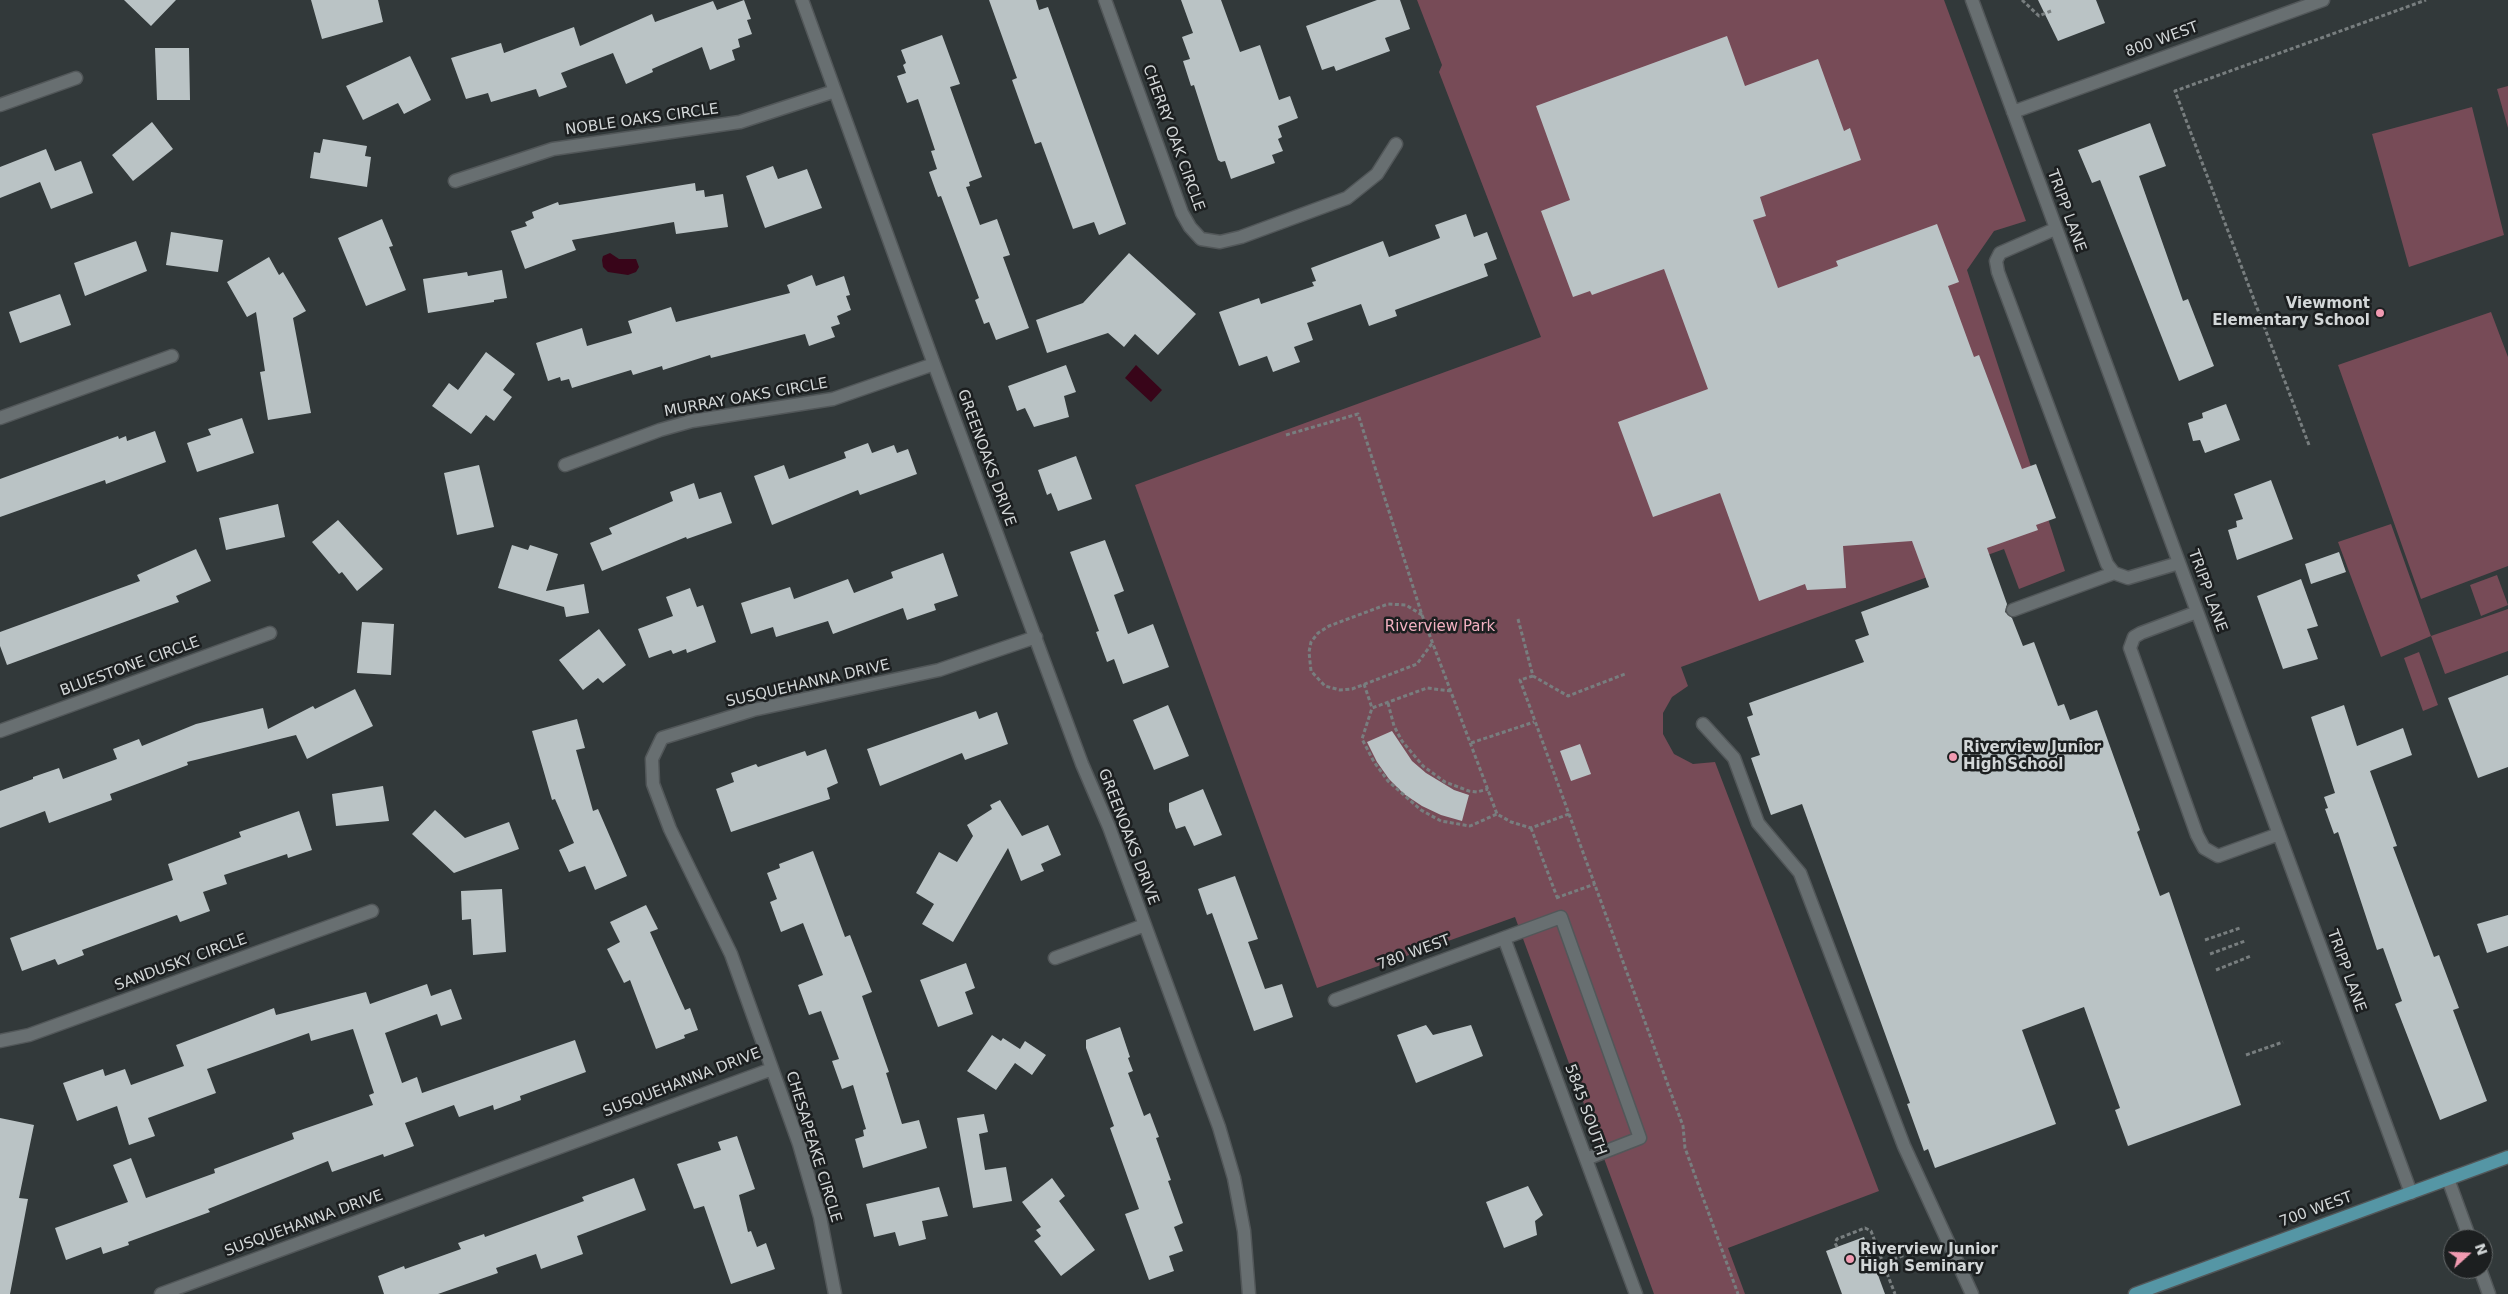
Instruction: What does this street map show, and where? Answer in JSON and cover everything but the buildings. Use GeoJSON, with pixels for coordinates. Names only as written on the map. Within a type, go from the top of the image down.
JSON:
{"type":"FeatureCollection","features":[{"type":"Feature","properties":{"kind":"main road","name":"700 WEST"},"geometry":{"type":"LineString","coordinates":[[2135,1294],[2508,1156]]}},
{"type":"Feature","properties":{"kind":"street","name":"GREENOAKS DRIVE"},"geometry":{"type":"LineString","coordinates":[[802,0],[934,364],[1219,1127],[1234,1178],[1244,1231],[1249,1294]]}},
{"type":"Feature","properties":{"kind":"street","name":"CHERRY OAK CIRCLE"},"geometry":{"type":"LineString","coordinates":[[1105,0],[1182,213],[1190,227],[1201,239],[1220,242],[1241,237],[1347,198],[1378,174],[1396,144]]}},
{"type":"Feature","properties":{"kind":"street","name":"TRIPP LANE"},"geometry":{"type":"LineString","coordinates":[[1972,0],[2411,1193]]}},
{"type":"Feature","properties":{"kind":"street","name":"800 WEST"},"geometry":{"type":"LineString","coordinates":[[2013,112],[2323,0]]}},
{"type":"Feature","properties":{"kind":"street"},"geometry":{"type":"LineString","coordinates":[[0,104],[76,78]]}},
{"type":"Feature","properties":{"kind":"street","name":"NOBLE OAKS CIRCLE"},"geometry":{"type":"LineString","coordinates":[[455,181],[553,149],[740,122],[835,91]]}},
{"type":"Feature","properties":{"kind":"street"},"geometry":{"type":"LineString","coordinates":[[2055,229],[2000,253],[1996,261],[2107,564],[2114,573],[2128,578],[2179,563]]}},
{"type":"Feature","properties":{"kind":"street"},"geometry":{"type":"LineString","coordinates":[[0,418],[172,356]]}},
{"type":"Feature","properties":{"kind":"street","name":"MURRAY OAKS CIRCLE"},"geometry":{"type":"LineString","coordinates":[[565,465],[660,430],[692,421],[833,399],[934,364]]}},
{"type":"Feature","properties":{"kind":"street"},"geometry":{"type":"LineString","coordinates":[[2013,610],[2114,573]]}},
{"type":"Feature","properties":{"kind":"street"},"geometry":{"type":"LineString","coordinates":[[2197,612],[2141,633],[2132,640],[2130,648],[2197,835],[2204,848],[2218,856],[2279,834]]}},
{"type":"Feature","properties":{"kind":"street","name":"BLUESTONE CIRCLE"},"geometry":{"type":"LineString","coordinates":[[0,731],[270,633]]}},
{"type":"Feature","properties":{"kind":"street","name":"SUSQUEHANNA DRIVE"},"geometry":{"type":"LineString","coordinates":[[161,1294],[772,1068],[730,954],[670,829],[653,784],[652,758],[662,738],[753,710],[939,670],[1036,638]]}},
{"type":"Feature","properties":{"kind":"street"},"geometry":{"type":"LineString","coordinates":[[1703,724],[1734,758],[1758,823],[1800,873],[1904,1146],[1972,1294]]}},
{"type":"Feature","properties":{"kind":"street","name":"SANDUSKY CIRCLE"},"geometry":{"type":"LineString","coordinates":[[0,1041],[29,1035],[372,911]]}},
{"type":"Feature","properties":{"kind":"street","name":"780 WEST"},"geometry":{"type":"LineString","coordinates":[[1335,1000],[1561,917],[1640,1138],[1586,1159]]}},
{"type":"Feature","properties":{"kind":"street","name":"GREENOAKS DRIVE"},"geometry":{"type":"LineString","coordinates":[[1055,958],[1145,925]]}},
{"type":"Feature","properties":{"kind":"street","name":"5845 SOUTH"},"geometry":{"type":"LineString","coordinates":[[1504,938],[1636,1294]]}},
{"type":"Feature","properties":{"kind":"street","name":"CHESAPEAKE CIRCLE"},"geometry":{"type":"LineString","coordinates":[[772,1068],[799,1144],[820,1217],[835,1294]]}},
{"type":"Feature","properties":{"kind":"street"},"geometry":{"type":"LineString","coordinates":[[2448,1179],[2466,1229]]}},
{"type":"Feature","properties":{"kind":"street"},"geometry":{"type":"LineString","coordinates":[[2484,1279],[2489,1294]]}},
{"type":"Feature","properties":{"kind":"path"},"geometry":{"type":"LineString","coordinates":[[2022,0],[2039,16],[2051,11]]}},
{"type":"Feature","properties":{"kind":"path"},"geometry":{"type":"LineString","coordinates":[[2309,445],[2175,91],[2426,0]]}},
{"type":"Feature","properties":{"kind":"path"},"geometry":{"type":"LineString","coordinates":[[1286,435],[1358,414],[1422,615],[1497,814],[1511,822],[1531,828],[1569,814]]}},
{"type":"Feature","properties":{"kind":"path"},"geometry":{"type":"LineString","coordinates":[[1422,615],[1406,605],[1388,604],[1329,626],[1318,633],[1312,642],[1309,652],[1309,663],[1315,678],[1325,686],[1340,690],[1364,684],[1416,664],[1432,642]]}},
{"type":"Feature","properties":{"kind":"path"},"geometry":{"type":"LineString","coordinates":[[1518,619],[1533,676],[1568,696],[1624,674]]}},
{"type":"Feature","properties":{"kind":"path"},"geometry":{"type":"LineString","coordinates":[[1533,676],[1520,680],[1684,1126],[1685,1148],[1738,1294]]}},
{"type":"Feature","properties":{"kind":"path"},"geometry":{"type":"LineString","coordinates":[[1364,684],[1372,708],[1362,739],[1374,762],[1404,797],[1441,821],[1461,825],[1470,826],[1497,814]]}},
{"type":"Feature","properties":{"kind":"path"},"geometry":{"type":"LineString","coordinates":[[1372,708],[1427,688],[1451,692]]}},
{"type":"Feature","properties":{"kind":"path"},"geometry":{"type":"LineString","coordinates":[[1388,703],[1394,726],[1413,756],[1423,766],[1445,782],[1469,791],[1477,792],[1488,789]]}},
{"type":"Feature","properties":{"kind":"path"},"geometry":{"type":"LineString","coordinates":[[1471,743],[1534,722]]}},
{"type":"Feature","properties":{"kind":"path"},"geometry":{"type":"LineString","coordinates":[[1531,828],[1557,897]]}},
{"type":"Feature","properties":{"kind":"path"},"geometry":{"type":"LineString","coordinates":[[2205,940],[2240,928]]}},
{"type":"Feature","properties":{"kind":"path"},"geometry":{"type":"LineString","coordinates":[[2210,954],[2245,941]]}},
{"type":"Feature","properties":{"kind":"path"},"geometry":{"type":"LineString","coordinates":[[2216,970],[2251,956]]}},
{"type":"Feature","properties":{"kind":"path"},"geometry":{"type":"LineString","coordinates":[[2246,1055],[2283,1042]]}},
{"type":"Feature","properties":{"kind":"path"},"geometry":{"type":"LineString","coordinates":[[1837,1247],[1835,1243],[1838,1239],[1864,1228],[1871,1231],[1894,1294]]}},
{"type":"Feature","properties":{"kind":"path"},"geometry":{"type":"LineString","coordinates":[[1875,1266],[1932,1245]]}},
{"type":"Feature","properties":{"kind":"green space","name":"Riverview Park"},"geometry":{"type":"Polygon","coordinates":[[[1417,0],[1944,0],[2026,221],[1994,231],[1967,270],[2065,571],[2019,589],[2004,549],[1681,667],[1688,686],[1672,697],[1663,713],[1663,734],[1674,754],[1693,764],[1715,762],[1879,1191],[1728,1248],[1745,1294],[1654,1294],[1515,917],[1317,988],[1135,485],[1541,337],[1439,72],[1442,65],[1417,0]]]}},
{"type":"Feature","properties":{"kind":"green space"},"geometry":{"type":"Polygon","coordinates":[[[2508,86],[2508,128],[2497,89],[2508,86]]]}},
{"type":"Feature","properties":{"kind":"green space"},"geometry":{"type":"Polygon","coordinates":[[[2472,107],[2504,235],[2409,267],[2372,134],[2472,107]]]}},
{"type":"Feature","properties":{"kind":"green space"},"geometry":{"type":"Polygon","coordinates":[[[2491,312],[2508,357],[2508,566],[2421,599],[2338,365],[2491,312]]]}},
{"type":"Feature","properties":{"kind":"green space"},"geometry":{"type":"Polygon","coordinates":[[[2391,524],[2431,636],[2381,657],[2338,542],[2391,524]]]}},
{"type":"Feature","properties":{"kind":"green space"},"geometry":{"type":"Polygon","coordinates":[[[2497,575],[2508,605],[2481,616],[2470,585],[2497,575]]]}},
{"type":"Feature","properties":{"kind":"green space"},"geometry":{"type":"Polygon","coordinates":[[[2508,609],[2508,651],[2445,674],[2431,636],[2508,609]]]}},
{"type":"Feature","properties":{"kind":"green space"},"geometry":{"type":"Polygon","coordinates":[[[2419,652],[2438,705],[2423,711],[2404,658],[2419,652]]]}},
{"type":"Feature","properties":{"kind":"shaded area"},"geometry":{"type":"Polygon","coordinates":[[[610,253],[619,259],[636,259],[639,267],[636,272],[628,275],[608,272],[603,267],[602,260],[603,256],[610,253]]]}},
{"type":"Feature","properties":{"kind":"shaded area"},"geometry":{"type":"Polygon","coordinates":[[[1136,365],[1162,390],[1151,402],[1125,378],[1136,365]]]}},
{"type":"Feature","properties":{"kind":"place","name":"Viewmont Elementary School"},"geometry":{"type":"Point","coordinates":[2380,313]}},
{"type":"Feature","properties":{"kind":"place","name":"Riverview Junior High School"},"geometry":{"type":"Point","coordinates":[1953,757]}},
{"type":"Feature","properties":{"kind":"place","name":"Riverview Junior High Seminary"},"geometry":{"type":"Point","coordinates":[1850,1259]}}]}
